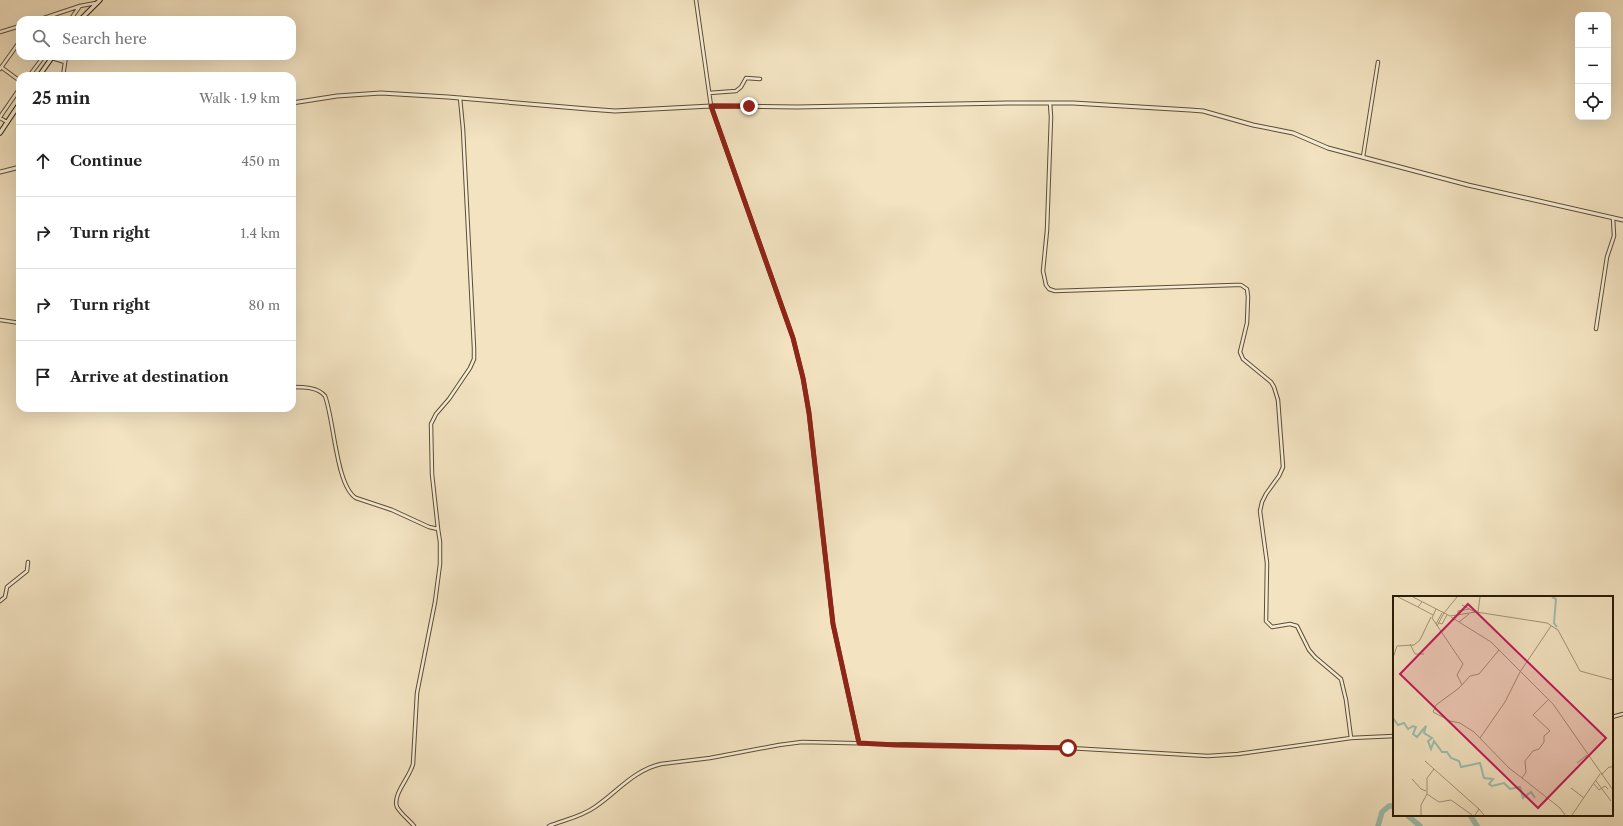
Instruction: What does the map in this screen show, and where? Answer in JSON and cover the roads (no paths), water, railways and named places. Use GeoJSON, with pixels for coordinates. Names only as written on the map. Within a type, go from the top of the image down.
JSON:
{"type":"FeatureCollection","features":[{"type":"Feature","properties":{"kind":"main road"},"geometry":{"type":"LineString","coordinates":[[84,16],[100,0]]}},
{"type":"Feature","properties":{"kind":"main road"},"geometry":{"type":"LineString","coordinates":[[42,72],[51,60]]}},
{"type":"Feature","properties":{"kind":"main road"},"geometry":{"type":"LineString","coordinates":[[0,133],[16,109]]}},
{"type":"Feature","properties":{"kind":"street"},"geometry":{"type":"LineString","coordinates":[[696,0],[711,106],[793,338],[803,378],[809,413],[833,624],[859,743]]}},
{"type":"Feature","properties":{"kind":"street"},"geometry":{"type":"LineString","coordinates":[[50,16],[80,6],[96,3]]}},
{"type":"Feature","properties":{"kind":"street"},"geometry":{"type":"LineString","coordinates":[[73,16],[80,6]]}},
{"type":"Feature","properties":{"kind":"street"},"geometry":{"type":"LineString","coordinates":[[0,32],[16,27]]}},
{"type":"Feature","properties":{"kind":"street"},"geometry":{"type":"LineString","coordinates":[[16,46],[0,67],[16,78]]}},
{"type":"Feature","properties":{"kind":"street"},"geometry":{"type":"LineString","coordinates":[[32,72],[41,60]]}},
{"type":"Feature","properties":{"kind":"street"},"geometry":{"type":"LineString","coordinates":[[60,60],[65,62],[64,72]]}},
{"type":"Feature","properties":{"kind":"street"},"geometry":{"type":"LineString","coordinates":[[1363,157],[1378,62]]}},
{"type":"Feature","properties":{"kind":"street"},"geometry":{"type":"LineString","coordinates":[[709,93],[736,90],[741,87],[746,78],[760,79]]}},
{"type":"Feature","properties":{"kind":"street"},"geometry":{"type":"LineString","coordinates":[[7,122],[0,117],[16,94]]}},
{"type":"Feature","properties":{"kind":"street"},"geometry":{"type":"LineString","coordinates":[[296,102],[368,94],[411,94],[588,110],[711,106],[798,107],[1050,103],[1106,104],[1203,112],[1248,124],[1293,133],[1328,148],[1502,193],[1623,220]]}},
{"type":"Feature","properties":{"kind":"street"},"geometry":{"type":"LineString","coordinates":[[414,826],[398,807],[396,798],[412,770],[417,693],[435,602],[440,564],[441,549],[432,474],[431,424],[436,414],[449,399],[470,368],[474,359],[463,129],[460,98]]}},
{"type":"Feature","properties":{"kind":"street"},"geometry":{"type":"LineString","coordinates":[[1050,103],[1051,117],[1047,230],[1044,272],[1044,282],[1047,287],[1055,291],[1241,285],[1247,289],[1247,323],[1240,347],[1240,355],[1267,378],[1277,392],[1283,463],[1279,476],[1262,502],[1260,511],[1268,563],[1266,621],[1269,626],[1272,627],[1290,624],[1297,626],[1309,650],[1320,662],[1340,677],[1346,700],[1351,738]]}},
{"type":"Feature","properties":{"kind":"street"},"geometry":{"type":"LineString","coordinates":[[0,172],[16,169]]}},
{"type":"Feature","properties":{"kind":"street"},"geometry":{"type":"LineString","coordinates":[[1596,328],[1607,257],[1614,236],[1613,218]]}},
{"type":"Feature","properties":{"kind":"street"},"geometry":{"type":"LineString","coordinates":[[0,320],[16,322]]}},
{"type":"Feature","properties":{"kind":"street"},"geometry":{"type":"LineString","coordinates":[[296,387],[315,389],[325,396],[341,472],[351,495],[392,510],[429,527],[438,529]]}},
{"type":"Feature","properties":{"kind":"street"},"geometry":{"type":"LineString","coordinates":[[0,601],[5,597],[7,587],[27,571],[28,562]]}},
{"type":"Feature","properties":{"kind":"street"},"geometry":{"type":"LineString","coordinates":[[1613,717],[1623,714]]}},
{"type":"Feature","properties":{"kind":"street"},"geometry":{"type":"LineString","coordinates":[[549,826],[588,812],[633,776],[654,766],[710,758],[791,743],[859,743],[1069,748],[1208,756],[1238,754],[1351,738],[1393,736]]}},
{"type":"Feature","properties":{"kind":"waterway"},"geometry":{"type":"LineString","coordinates":[[1378,826],[1382,812],[1389,806],[1393,806]]}},
{"type":"Feature","properties":{"kind":"waterway"},"geometry":{"type":"LineString","coordinates":[[1408,816],[1420,826]]}},
{"type":"Feature","properties":{"kind":"waterway"},"geometry":{"type":"LineString","coordinates":[[1471,816],[1477,826]]}}]}
